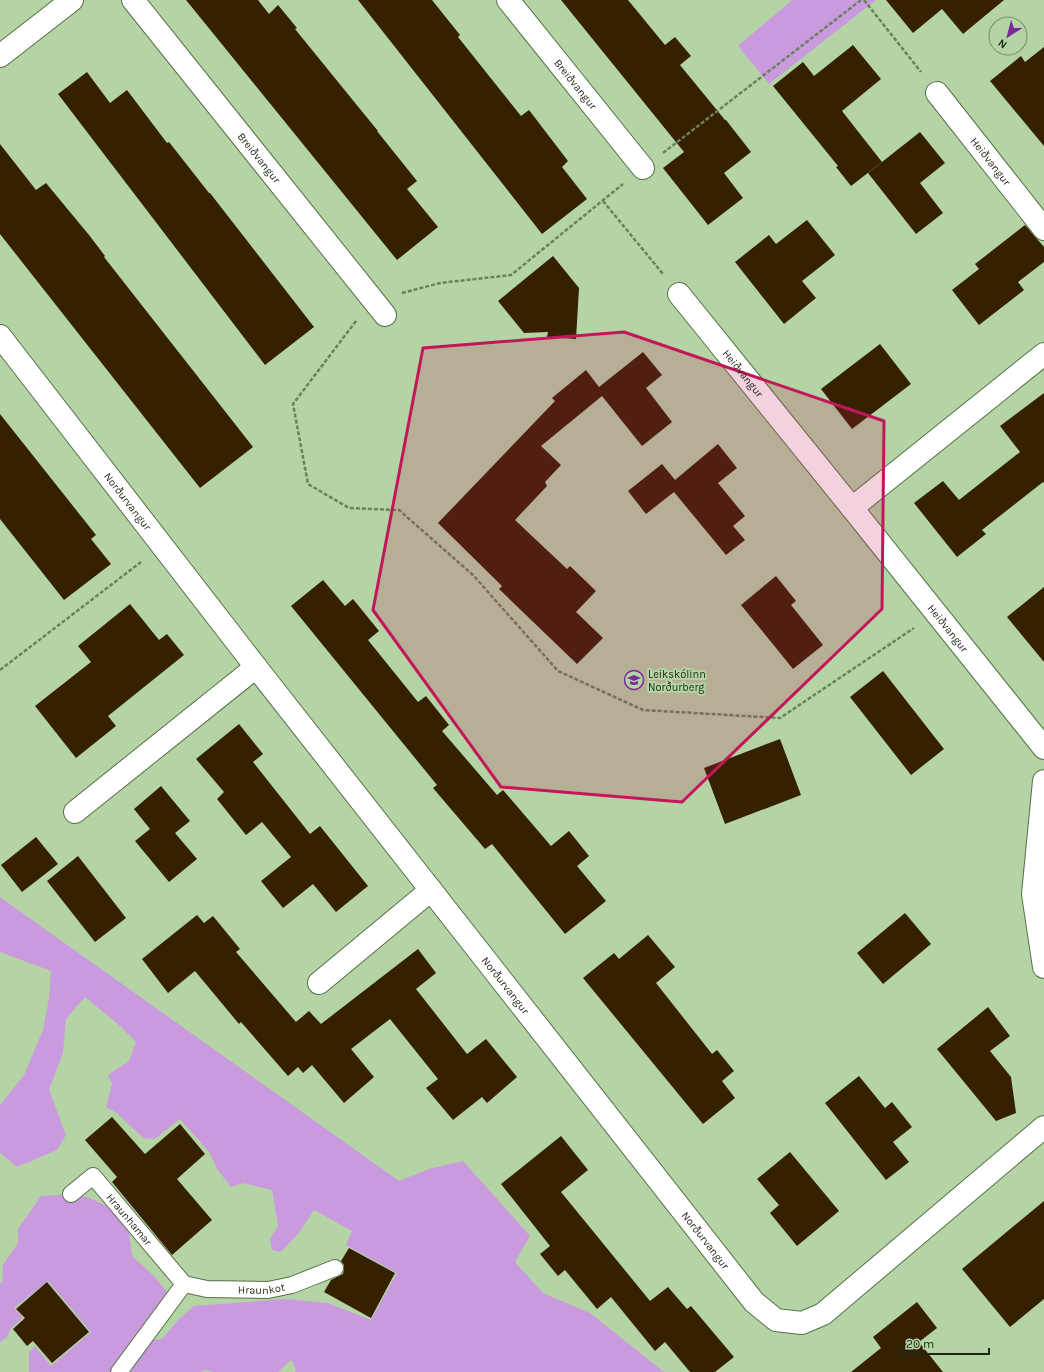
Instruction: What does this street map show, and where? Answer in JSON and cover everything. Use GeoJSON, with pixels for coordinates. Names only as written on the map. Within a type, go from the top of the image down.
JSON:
{"type":"FeatureCollection","features":[{"type":"Feature","properties":{"kind":"street"},"geometry":{"type":"LineString","coordinates":[[0,56],[72,0]]}},
{"type":"Feature","properties":{"kind":"street","name":"Breiðvangur"},"geometry":{"type":"LineString","coordinates":[[133,0],[379,307]]}},
{"type":"Feature","properties":{"kind":"street","name":"Breiðvangur"},"geometry":{"type":"LineString","coordinates":[[508,0],[643,168]]}},
{"type":"Feature","properties":{"kind":"street","name":"Heiðvangur"},"geometry":{"type":"LineString","coordinates":[[937,93],[1044,229]]}},
{"type":"Feature","properties":{"kind":"street","name":"Heiðvangur"},"geometry":{"type":"LineString","coordinates":[[680,294],[1044,748]]}},
{"type":"Feature","properties":{"kind":"street","name":"Norðurvangur"},"geometry":{"type":"LineString","coordinates":[[0,336],[256,667],[754,1302],[776,1320],[802,1323],[823,1314],[1044,1128]]}},
{"type":"Feature","properties":{"kind":"street"},"geometry":{"type":"LineString","coordinates":[[852,508],[1044,354]]}},
{"type":"Feature","properties":{"kind":"street"},"geometry":{"type":"LineString","coordinates":[[75,812],[256,667]]}},
{"type":"Feature","properties":{"kind":"street"},"geometry":{"type":"LineString","coordinates":[[1044,781],[1033,894],[1044,967]]}},
{"type":"Feature","properties":{"kind":"street"},"geometry":{"type":"LineString","coordinates":[[319,983],[432,890]]}},
{"type":"Feature","properties":{"kind":"lane","name":"Hraunhamar"},"geometry":{"type":"LineString","coordinates":[[71,1194],[93,1176],[184,1284]]}},
{"type":"Feature","properties":{"kind":"lane","name":"Hraunkot"},"geometry":{"type":"LineString","coordinates":[[184,1284],[207,1289],[268,1290],[292,1285],[335,1268]]}},
{"type":"Feature","properties":{"kind":"lane"},"geometry":{"type":"LineString","coordinates":[[119,1372],[184,1284]]}},
{"type":"Feature","properties":{"kind":"path"},"geometry":{"type":"LineString","coordinates":[[861,0],[643,168],[511,275],[440,283],[379,307],[293,404],[308,484],[349,508],[399,510],[473,575],[558,671],[643,710],[780,718],[936,613]]}},
{"type":"Feature","properties":{"kind":"path"},"geometry":{"type":"LineString","coordinates":[[864,0],[937,93]]}},
{"type":"Feature","properties":{"kind":"path"},"geometry":{"type":"LineString","coordinates":[[603,201],[680,294]]}},
{"type":"Feature","properties":{"kind":"path"},"geometry":{"type":"LineString","coordinates":[[0,670],[162,546]]}},
{"type":"Feature","properties":{"kind":"highlighted area"},"geometry":{"type":"Polygon","coordinates":[[[624,332],[884,421],[882,609],[682,802],[501,787],[373,610],[423,348],[624,332]]]}},
{"type":"Feature","properties":{"kind":"shaded area"},"geometry":{"type":"Polygon","coordinates":[[[792,0],[876,0],[769,84],[738,46],[792,0]]]}},
{"type":"Feature","properties":{"kind":"shaded area"},"geometry":{"type":"Polygon","coordinates":[[[0,897],[399,1181],[429,1169],[463,1161],[530,1236],[515,1262],[543,1293],[590,1313],[664,1372],[295,1372],[296,1369],[291,1360],[278,1372],[214,1372],[204,1370],[201,1372],[29,1372],[29,1353],[35,1346],[51,1366],[91,1332],[48,1281],[14,1308],[23,1318],[11,1328],[7,1337],[0,1342],[0,1282],[2,1284],[3,1265],[18,1243],[18,1229],[41,1196],[67,1193],[90,1198],[111,1208],[128,1224],[132,1256],[153,1275],[169,1294],[151,1340],[162,1339],[179,1319],[194,1306],[285,1299],[328,1303],[371,1320],[397,1273],[346,1245],[352,1231],[314,1210],[299,1233],[281,1252],[272,1250],[270,1239],[278,1226],[272,1190],[243,1183],[231,1187],[217,1169],[209,1152],[180,1119],[155,1139],[143,1138],[117,1113],[106,1107],[112,1084],[108,1075],[129,1061],[136,1042],[119,1025],[85,997],[66,1019],[63,1053],[49,1090],[66,1135],[57,1150],[17,1167],[0,1153],[0,1105],[24,1075],[43,1030],[49,998],[51,971],[0,952],[0,897]]]}},
{"type":"Feature","properties":{"kind":"building"},"geometry":{"type":"Polygon","coordinates":[[[186,0],[258,0],[269,14],[278,5],[297,28],[295,29],[417,181],[407,189],[438,227],[397,260],[186,0]]]}},
{"type":"Feature","properties":{"kind":"building"},"geometry":{"type":"Polygon","coordinates":[[[358,0],[432,0],[460,35],[458,37],[521,116],[529,110],[568,161],[562,167],[587,199],[542,234],[358,0]]]}},
{"type":"Feature","properties":{"kind":"building"},"geometry":{"type":"Polygon","coordinates":[[[561,0],[628,0],[665,45],[675,37],[691,56],[680,65],[751,152],[724,173],[743,198],[708,225],[663,168],[684,152],[561,0]]]}},
{"type":"Feature","properties":{"kind":"building"},"geometry":{"type":"Polygon","coordinates":[[[886,0],[1004,0],[963,34],[942,9],[913,33],[886,0]]]}},
{"type":"Feature","properties":{"kind":"building"},"geometry":{"type":"Polygon","coordinates":[[[853,45],[881,79],[842,111],[882,162],[851,186],[836,167],[838,166],[773,86],[803,62],[814,76],[853,45]]]}},
{"type":"Feature","properties":{"kind":"building"},"geometry":{"type":"Polygon","coordinates":[[[1044,47],[1044,146],[990,81],[1021,56],[1025,62],[1044,47]]]}},
{"type":"Feature","properties":{"kind":"building"},"geometry":{"type":"Polygon","coordinates":[[[87,72],[110,103],[127,90],[167,143],[169,142],[210,193],[314,327],[265,365],[58,94],[87,72]]]}},
{"type":"Feature","properties":{"kind":"building"},"geometry":{"type":"Polygon","coordinates":[[[920,132],[945,163],[920,183],[943,213],[916,234],[868,173],[920,132]]]}},
{"type":"Feature","properties":{"kind":"building"},"geometry":{"type":"Polygon","coordinates":[[[0,144],[36,190],[46,183],[89,235],[105,256],[104,257],[253,447],[200,488],[0,234],[0,144]]]}},
{"type":"Feature","properties":{"kind":"building"},"geometry":{"type":"Polygon","coordinates":[[[807,220],[835,255],[802,281],[816,298],[784,324],[735,262],[769,235],[776,244],[807,220]]]}},
{"type":"Feature","properties":{"kind":"building"},"geometry":{"type":"Polygon","coordinates":[[[1025,225],[1044,247],[1044,262],[1018,282],[1024,290],[979,325],[952,290],[979,269],[975,264],[1025,225]]]}},
{"type":"Feature","properties":{"kind":"building"},"geometry":{"type":"Polygon","coordinates":[[[553,256],[579,288],[576,339],[547,337],[548,332],[524,333],[498,301],[553,256]]]}},
{"type":"Feature","properties":{"kind":"building"},"geometry":{"type":"Polygon","coordinates":[[[880,344],[911,384],[852,429],[821,389],[880,344]]]}},
{"type":"Feature","properties":{"kind":"building"},"geometry":{"type":"Polygon","coordinates":[[[643,352],[662,375],[646,388],[672,422],[642,446],[602,396],[541,446],[561,465],[545,482],[547,486],[515,520],[567,569],[570,566],[596,591],[576,612],[603,638],[577,664],[499,589],[502,586],[438,523],[555,401],[552,398],[586,370],[599,387],[643,352]]]}},
{"type":"Feature","properties":{"kind":"building"},"geometry":{"type":"Polygon","coordinates":[[[1044,393],[1044,483],[1043,482],[982,530],[986,534],[957,557],[914,503],[943,481],[959,500],[1020,452],[1000,426],[1044,393]]]}},
{"type":"Feature","properties":{"kind":"building"},"geometry":{"type":"Polygon","coordinates":[[[0,414],[96,535],[91,539],[111,564],[64,600],[0,519],[0,414]]]}},
{"type":"Feature","properties":{"kind":"building"},"geometry":{"type":"Polygon","coordinates":[[[718,444],[737,468],[718,483],[745,516],[733,526],[745,540],[726,555],[674,492],[646,514],[628,491],[662,464],[675,480],[718,444]]]}},
{"type":"Feature","properties":{"kind":"building"},"geometry":{"type":"Polygon","coordinates":[[[776,576],[796,601],[791,605],[823,645],[793,669],[741,605],[776,576]]]}},
{"type":"Feature","properties":{"kind":"building"},"geometry":{"type":"Polygon","coordinates":[[[323,580],[345,606],[353,599],[379,631],[368,640],[418,702],[426,696],[449,725],[442,731],[497,795],[503,790],[551,846],[569,831],[589,856],[577,866],[606,901],[565,934],[492,844],[485,849],[433,788],[437,785],[291,606],[323,580]]]}},
{"type":"Feature","properties":{"kind":"building"},"geometry":{"type":"Polygon","coordinates":[[[1044,587],[1044,662],[1007,617],[1044,587]]]}},
{"type":"Feature","properties":{"kind":"building"},"geometry":{"type":"Polygon","coordinates":[[[130,604],[159,640],[167,634],[184,655],[108,716],[116,726],[76,758],[35,706],[91,662],[78,646],[130,604]]]}},
{"type":"Feature","properties":{"kind":"building"},"geometry":{"type":"Polygon","coordinates":[[[883,671],[944,749],[911,775],[850,697],[883,671]]]}},
{"type":"Feature","properties":{"kind":"building"},"geometry":{"type":"Polygon","coordinates":[[[239,724],[263,754],[253,762],[310,834],[320,826],[368,886],[336,912],[313,884],[283,908],[261,881],[291,857],[262,822],[246,835],[217,799],[224,792],[196,759],[239,724]]]}},
{"type":"Feature","properties":{"kind":"building"},"geometry":{"type":"Polygon","coordinates":[[[780,739],[801,795],[725,824],[704,768],[780,739]]]}},
{"type":"Feature","properties":{"kind":"building"},"geometry":{"type":"Polygon","coordinates":[[[161,786],[190,821],[175,833],[197,859],[169,882],[135,841],[150,829],[134,809],[161,786]]]}},
{"type":"Feature","properties":{"kind":"building"},"geometry":{"type":"Polygon","coordinates":[[[36,837],[58,864],[22,892],[1,865],[36,837]]]}},
{"type":"Feature","properties":{"kind":"building"},"geometry":{"type":"Polygon","coordinates":[[[78,856],[126,918],[95,942],[47,881],[78,856]]]}},
{"type":"Feature","properties":{"kind":"building"},"geometry":{"type":"Polygon","coordinates":[[[905,913],[931,944],[883,984],[857,953],[905,913]]]}},
{"type":"Feature","properties":{"kind":"building"},"geometry":{"type":"Polygon","coordinates":[[[197,915],[204,923],[213,916],[240,949],[236,952],[296,1022],[309,1011],[321,1024],[418,949],[436,973],[416,989],[467,1054],[486,1039],[517,1077],[487,1103],[482,1097],[453,1120],[426,1088],[438,1079],[390,1019],[351,1049],[374,1077],[344,1103],[312,1065],[303,1073],[298,1067],[288,1076],[241,1022],[239,1024],[195,971],[168,993],[142,959],[197,915]]]}},
{"type":"Feature","properties":{"kind":"building"},"geometry":{"type":"Polygon","coordinates":[[[648,935],[675,967],[656,983],[712,1054],[717,1050],[734,1071],[722,1081],[735,1098],[703,1124],[583,978],[614,953],[619,959],[648,935]]]}},
{"type":"Feature","properties":{"kind":"building"},"geometry":{"type":"Polygon","coordinates":[[[988,1007],[1010,1036],[990,1051],[1011,1077],[1016,1113],[996,1121],[937,1049],[988,1007]]]}},
{"type":"Feature","properties":{"kind":"building"},"geometry":{"type":"Polygon","coordinates":[[[859,1076],[885,1108],[892,1102],[912,1127],[893,1142],[909,1162],[886,1180],[825,1103],[859,1076]]]}},
{"type":"Feature","properties":{"kind":"building"},"geometry":{"type":"Polygon","coordinates":[[[112,1117],[145,1154],[180,1124],[205,1154],[177,1179],[212,1220],[172,1255],[112,1182],[117,1177],[85,1140],[112,1117]]]}},
{"type":"Feature","properties":{"kind":"building"},"geometry":{"type":"Polygon","coordinates":[[[561,1136],[588,1170],[561,1192],[650,1301],[668,1287],[687,1309],[691,1306],[734,1357],[715,1372],[690,1372],[665,1342],[655,1351],[611,1297],[597,1309],[565,1270],[558,1276],[540,1254],[550,1246],[501,1184],[561,1136]]]}},
{"type":"Feature","properties":{"kind":"building"},"geometry":{"type":"Polygon","coordinates":[[[790,1152],[839,1211],[797,1246],[770,1213],[779,1205],[757,1179],[790,1152]]]}},
{"type":"Feature","properties":{"kind":"building"},"geometry":{"type":"Polygon","coordinates":[[[1044,1201],[1044,1299],[1010,1327],[962,1269],[1044,1201]]]}},
{"type":"Feature","properties":{"kind":"building"},"geometry":{"type":"Polygon","coordinates":[[[349,1248],[395,1273],[371,1318],[324,1292],[331,1280],[343,1274],[344,1265],[341,1261],[349,1248]]]}},
{"type":"Feature","properties":{"kind":"building"},"geometry":{"type":"Polygon","coordinates":[[[47,1282],[89,1332],[52,1363],[33,1341],[27,1346],[13,1329],[25,1318],[16,1309],[47,1282]]]}},
{"type":"Feature","properties":{"kind":"building"},"geometry":{"type":"Polygon","coordinates":[[[917,1302],[937,1328],[919,1342],[943,1372],[851,1372],[881,1348],[873,1337],[917,1302]]]}},
{"type":"Feature","properties":{"kind":"place","name":"Leikskólinn Norðurberg"},"geometry":{"type":"Point","coordinates":[634,680]}}]}
